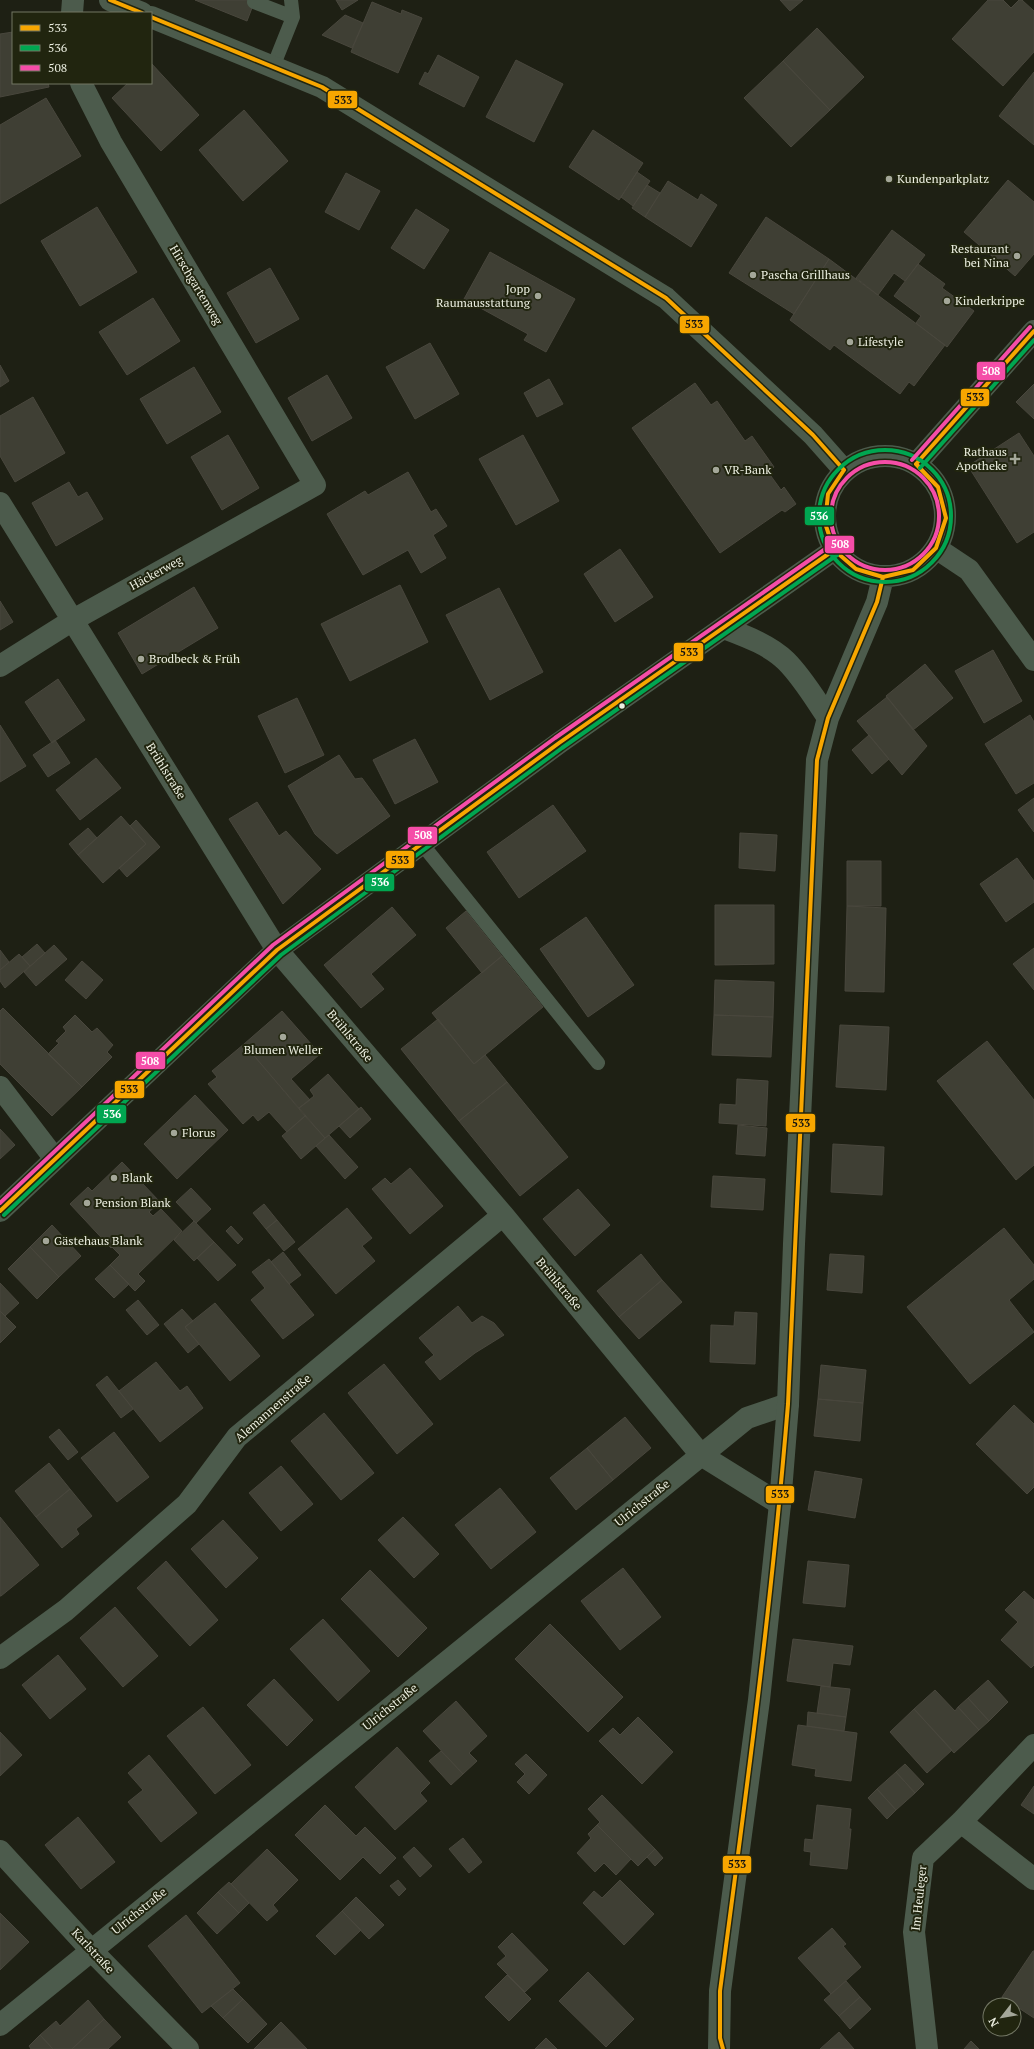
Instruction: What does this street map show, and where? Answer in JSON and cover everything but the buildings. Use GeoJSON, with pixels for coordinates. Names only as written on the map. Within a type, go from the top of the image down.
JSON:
{"type":"FeatureCollection","features":[{"type":"Feature","properties":{"kind":"street"},"geometry":{"type":"LineString","coordinates":[[72,12],[73,0]]}},
{"type":"Feature","properties":{"kind":"street"},"geometry":{"type":"LineString","coordinates":[[152,17],[322,88],[666,298],[813,435],[844,470]]}},
{"type":"Feature","properties":{"kind":"street","name":"Hirschgartenweg"},"geometry":{"type":"LineString","coordinates":[[82,84],[115,148],[315,485]]}},
{"type":"Feature","properties":{"kind":"street"},"geometry":{"type":"LineString","coordinates":[[916,464],[1034,331]]}},
{"type":"Feature","properties":{"kind":"street"},"geometry":{"type":"LineString","coordinates":[[892,455],[916,464],[938,487],[946,518],[936,548],[914,570],[883,577],[856,569],[834,550],[825,523],[828,494],[844,470],[867,458],[892,455]]}},
{"type":"Feature","properties":{"kind":"street","name":"Häckerweg"},"geometry":{"type":"LineString","coordinates":[[0,666],[72,620],[315,485]]}},
{"type":"Feature","properties":{"kind":"street","name":"Brühlstraße"},"geometry":{"type":"LineString","coordinates":[[0,503],[277,950],[503,1216],[702,1455],[780,1504]]}},
{"type":"Feature","properties":{"kind":"street"},"geometry":{"type":"LineString","coordinates":[[936,548],[969,570],[1034,660]]}},
{"type":"Feature","properties":{"kind":"street"},"geometry":{"type":"LineString","coordinates":[[0,1212],[277,950],[559,743],[834,550]]}},
{"type":"Feature","properties":{"kind":"street"},"geometry":{"type":"LineString","coordinates":[[718,2046],[720,1991],[759,1700],[780,1504],[788,1404],[814,812],[818,760],[828,718],[878,602],[883,577]]}},
{"type":"Feature","properties":{"kind":"street"},"geometry":{"type":"LineString","coordinates":[[724,628],[756,640],[785,660],[805,684],[828,718]]}},
{"type":"Feature","properties":{"kind":"street"},"geometry":{"type":"LineString","coordinates":[[0,1087],[55,1159]]}},
{"type":"Feature","properties":{"kind":"street","name":"Alemannenstraße"},"geometry":{"type":"LineString","coordinates":[[0,1658],[66,1610],[187,1504],[237,1437],[503,1216]]}},
{"type":"Feature","properties":{"kind":"street","name":"Ulrichstraße"},"geometry":{"type":"LineString","coordinates":[[0,2024],[747,1418],[788,1404]]}},
{"type":"Feature","properties":{"kind":"street","name":"Im Heuleger"},"geometry":{"type":"LineString","coordinates":[[927,2049],[914,1932],[923,1858],[961,1822],[1034,1745]]}},
{"type":"Feature","properties":{"kind":"street"},"geometry":{"type":"LineString","coordinates":[[961,1822],[1034,1879]]}},
{"type":"Feature","properties":{"kind":"street","name":"Karlstraße"},"geometry":{"type":"LineString","coordinates":[[0,1851],[91,1950],[188,2049]]}},
{"type":"Feature","properties":{"kind":"lane"},"geometry":{"type":"LineString","coordinates":[[273,67],[293,18],[291,0]]}},
{"type":"Feature","properties":{"kind":"lane"},"geometry":{"type":"LineString","coordinates":[[254,2],[293,18]]}},
{"type":"Feature","properties":{"kind":"lane"},"geometry":{"type":"LineString","coordinates":[[422,844],[598,1063]]}},
{"type":"Feature","properties":{"kind":"transit line","name":"533"},"geometry":{"type":"LineString","coordinates":[[110,0],[140,12]]}},
{"type":"Feature","properties":{"kind":"transit line","name":"533"},"geometry":{"type":"LineString","coordinates":[[152,17],[322,87],[666,298],[813,435],[844,470]]}},
{"type":"Feature","properties":{"kind":"transit line","name":"508"},"geometry":{"type":"LineString","coordinates":[[912,460],[1030,327]]}},
{"type":"Feature","properties":{"kind":"transit line","name":"533"},"geometry":{"type":"LineString","coordinates":[[916,464],[1034,331]]}},
{"type":"Feature","properties":{"kind":"transit line","name":"536"},"geometry":{"type":"LineString","coordinates":[[920,468],[1034,340]]}},
{"type":"Feature","properties":{"kind":"transit line","name":"536"},"geometry":{"type":"LineString","coordinates":[[885,450],[910,455],[927,465],[936,474],[946,491],[951,516],[946,541],[936,558],[927,567],[910,577],[885,582],[860,577],[843,567],[834,558],[824,541],[819,516],[824,491],[834,474],[843,465],[860,455],[885,450]]}},
{"type":"Feature","properties":{"kind":"transit line","name":"508"},"geometry":{"type":"LineString","coordinates":[[885,462],[906,466],[923,478],[935,495],[939,516],[935,537],[923,554],[906,566],[885,570],[864,566],[847,554],[835,537],[831,516],[835,495],[847,478],[864,466],[885,462]]}},
{"type":"Feature","properties":{"kind":"transit line","name":"533"},"geometry":{"type":"LineString","coordinates":[[844,470],[828,494],[825,523],[834,550],[856,569],[883,577],[913,570],[936,548],[946,518],[938,487],[916,464]]}},
{"type":"Feature","properties":{"kind":"transit line","name":"508"},"geometry":{"type":"LineString","coordinates":[[0,1203],[273,945],[555,738],[831,545]]}},
{"type":"Feature","properties":{"kind":"transit line","name":"533"},"geometry":{"type":"LineString","coordinates":[[0,1211],[277,950],[559,743],[834,550]]}},
{"type":"Feature","properties":{"kind":"transit line","name":"536"},"geometry":{"type":"LineString","coordinates":[[4,1215],[281,955],[562,748],[837,555]]}},
{"type":"Feature","properties":{"kind":"transit line","name":"533"},"geometry":{"type":"LineString","coordinates":[[723,2049],[720,2038],[720,1991],[749,1772],[782,1478],[788,1404],[817,760],[828,718],[877,602],[883,577]]}},
{"type":"Feature","properties":{"kind":"place","name":"Kundenparkplatz"},"geometry":{"type":"Point","coordinates":[889,179]}},
{"type":"Feature","properties":{"kind":"place","name":"Restaurant bei Nina"},"geometry":{"type":"Point","coordinates":[1017,256]}},
{"type":"Feature","properties":{"kind":"place","name":"Pascha Grillhaus"},"geometry":{"type":"Point","coordinates":[753,275]}},
{"type":"Feature","properties":{"kind":"place","name":"Jopp Raumausstattung"},"geometry":{"type":"Point","coordinates":[538,296]}},
{"type":"Feature","properties":{"kind":"place","name":"Kinderkrippe"},"geometry":{"type":"Point","coordinates":[947,301]}},
{"type":"Feature","properties":{"kind":"place","name":"Lifestyle"},"geometry":{"type":"Point","coordinates":[850,342]}},
{"type":"Feature","properties":{"kind":"place","name":"Rathaus Apotheke"},"geometry":{"type":"Point","coordinates":[1015,459]}},
{"type":"Feature","properties":{"kind":"place","name":"VR-Bank"},"geometry":{"type":"Point","coordinates":[716,470]}},
{"type":"Feature","properties":{"kind":"place","name":"Brodbeck & Früh"},"geometry":{"type":"Point","coordinates":[141,659]}},
{"type":"Feature","properties":{"kind":"place","name":"Blumen Weller"},"geometry":{"type":"Point","coordinates":[283,1037]}},
{"type":"Feature","properties":{"kind":"place","name":"Florus"},"geometry":{"type":"Point","coordinates":[174,1133]}},
{"type":"Feature","properties":{"kind":"place","name":"Blank"},"geometry":{"type":"Point","coordinates":[114,1178]}},
{"type":"Feature","properties":{"kind":"place","name":"Pension Blank"},"geometry":{"type":"Point","coordinates":[87,1203]}},
{"type":"Feature","properties":{"kind":"place","name":"Gästehaus Blank"},"geometry":{"type":"Point","coordinates":[46,1241]}}]}
